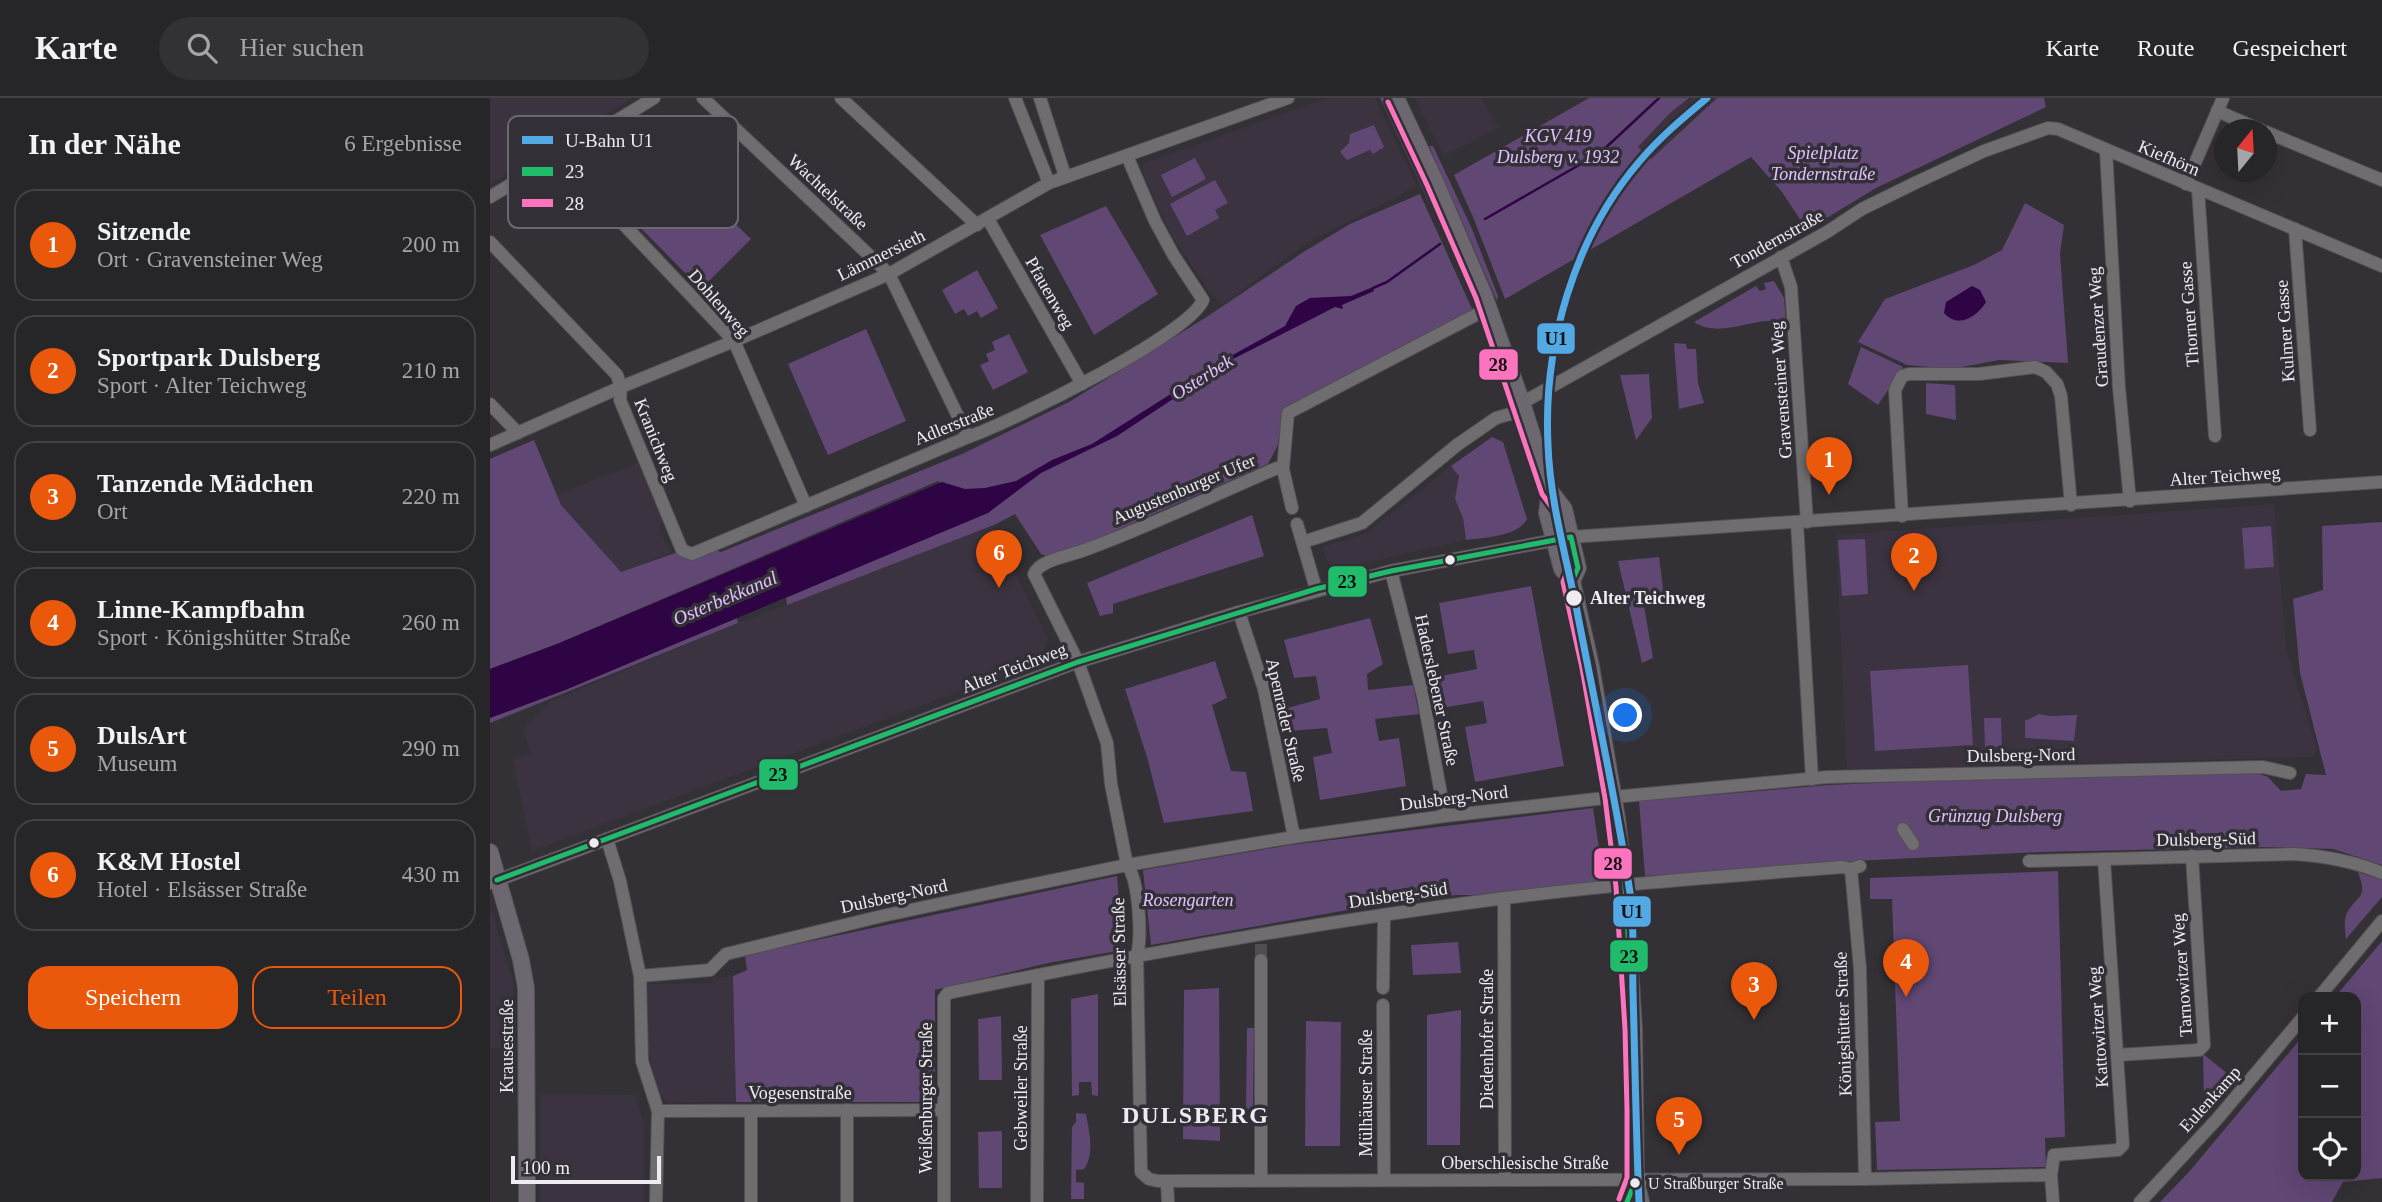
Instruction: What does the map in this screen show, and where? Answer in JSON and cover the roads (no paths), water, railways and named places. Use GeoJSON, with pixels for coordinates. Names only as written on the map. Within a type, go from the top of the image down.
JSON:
{"type":"FeatureCollection","features":[{"type":"Feature","properties":{"kind":"main road"},"geometry":{"type":"LineString","coordinates":[[1396,98],[1446,204],[1489,308],[1550,491],[1564,509],[1578,568],[1572,581]]}},
{"type":"Feature","properties":{"kind":"main road"},"geometry":{"type":"LineString","coordinates":[[1550,491],[1547,513],[1562,569],[1572,581],[1591,666],[1614,797],[1625,886],[1634,1029],[1636,1180],[1641,1202]]}},
{"type":"Feature","properties":{"kind":"main road","name":"Krausestraße"},"geometry":{"type":"LineString","coordinates":[[490,852],[493,882],[521,960],[526,988],[527,1202]]}},
{"type":"Feature","properties":{"kind":"main road"},"geometry":{"type":"LineString","coordinates":[[1628,1202],[1636,1180]]}},
{"type":"Feature","properties":{"kind":"street"},"geometry":{"type":"LineString","coordinates":[[624,116],[654,98]]}},
{"type":"Feature","properties":{"kind":"street","name":"Pfauenweg"},"geometry":{"type":"LineString","coordinates":[[841,98],[982,222],[1082,384]]}},
{"type":"Feature","properties":{"kind":"street"},"geometry":{"type":"LineString","coordinates":[[1015,98],[1049,183]]}},
{"type":"Feature","properties":{"kind":"street"},"geometry":{"type":"LineString","coordinates":[[1040,98],[1065,176]]}},
{"type":"Feature","properties":{"kind":"street","name":"Lämmersieth"},"geometry":{"type":"LineString","coordinates":[[490,445],[889,274],[1065,176],[1288,98]]}},
{"type":"Feature","properties":{"kind":"street"},"geometry":{"type":"LineString","coordinates":[[2192,187],[2223,98]]}},
{"type":"Feature","properties":{"kind":"street","name":"Wachtelstraße"},"geometry":{"type":"LineString","coordinates":[[709,100],[726,116]]}},
{"type":"Feature","properties":{"kind":"street"},"geometry":{"type":"LineString","coordinates":[[2217,111],[2236,119]]}},
{"type":"Feature","properties":{"kind":"street","name":"Wachtelstraße"},"geometry":{"type":"LineString","coordinates":[[738,128],[889,274],[968,437]]}},
{"type":"Feature","properties":{"kind":"street","name":"Tondernstraße"},"geometry":{"type":"LineString","coordinates":[[1303,542],[1362,523],[1457,445],[1496,418],[1525,410],[1862,209],[1984,151],[2048,128],[2059,129]]}},
{"type":"Feature","properties":{"kind":"street","name":"Kiefhörn"},"geometry":{"type":"LineString","coordinates":[[2059,129],[2382,266]]}},
{"type":"Feature","properties":{"kind":"street"},"geometry":{"type":"LineString","coordinates":[[2277,137],[2382,180]]}},
{"type":"Feature","properties":{"kind":"street","name":"Graudenzer Weg"},"geometry":{"type":"LineString","coordinates":[[2106,150],[2119,388],[2130,501]]}},
{"type":"Feature","properties":{"kind":"street","name":"Adlerstraße"},"geometry":{"type":"LineString","coordinates":[[702,549],[992,429],[1082,384],[1132,355],[1196,312],[1202,302],[1199,292],[1174,256],[1155,221],[1127,156]]}},
{"type":"Feature","properties":{"kind":"street"},"geometry":{"type":"LineString","coordinates":[[490,197],[508,186]]}},
{"type":"Feature","properties":{"kind":"street","name":"Thorner Gasse"},"geometry":{"type":"LineString","coordinates":[[2192,187],[2215,436]]}},
{"type":"Feature","properties":{"kind":"street","name":"Dohlenweg"},"geometry":{"type":"LineString","coordinates":[[627,228],[734,341],[806,506]]}},
{"type":"Feature","properties":{"kind":"street","name":"Kulmer Gasse"},"geometry":{"type":"LineString","coordinates":[[2295,229],[2310,430]]}},
{"type":"Feature","properties":{"kind":"street","name":"Kranichweg"},"geometry":{"type":"LineString","coordinates":[[490,242],[617,375],[621,387],[620,400],[682,550],[692,554],[702,549]]}},
{"type":"Feature","properties":{"kind":"street","name":"Gravensteiner Weg"},"geometry":{"type":"LineString","coordinates":[[1782,257],[1791,287],[1812,779]]}},
{"type":"Feature","properties":{"kind":"street","name":"Augustenburger Ufer"},"geometry":{"type":"LineString","coordinates":[[1039,569],[1277,468],[1283,469],[1288,413],[1489,308]]}},
{"type":"Feature","properties":{"kind":"street"},"geometry":{"type":"LineString","coordinates":[[1902,516],[1895,390],[1902,376],[1909,374],[1979,374],[2035,367],[2046,372],[2057,384],[2061,396],[2071,505]]}},
{"type":"Feature","properties":{"kind":"street"},"geometry":{"type":"LineString","coordinates":[[490,404],[518,433]]}},
{"type":"Feature","properties":{"kind":"street"},"geometry":{"type":"LineString","coordinates":[[1283,469],[1292,508]]}},
{"type":"Feature","properties":{"kind":"street","name":"Alter Teichweg"},"geometry":{"type":"LineString","coordinates":[[493,882],[1077,663],[1238,611],[1391,571],[1571,537],[2382,482]]}},
{"type":"Feature","properties":{"kind":"street"},"geometry":{"type":"LineString","coordinates":[[1297,524],[1316,589]]}},
{"type":"Feature","properties":{"kind":"street","name":"Elsässer Straße"},"geometry":{"type":"LineString","coordinates":[[1039,569],[1107,743],[1111,784],[1127,865],[1132,871],[1135,886],[1140,945],[1137,955],[1141,1172],[1149,1179],[1167,1181]]}},
{"type":"Feature","properties":{"kind":"street","name":"Haderslebener Straße"},"geometry":{"type":"LineString","coordinates":[[1391,571],[1423,696],[1445,816]]}},
{"type":"Feature","properties":{"kind":"street","name":"Apenrader Straße"},"geometry":{"type":"LineString","coordinates":[[1238,611],[1264,689],[1294,837]]}},
{"type":"Feature","properties":{"kind":"street","name":"Dulsberg-Nord"},"geometry":{"type":"LineString","coordinates":[[640,976],[710,970],[726,954],[787,938],[1127,865],[1294,837],[1445,816],[1812,779],[2263,767],[2290,773]]}},
{"type":"Feature","properties":{"kind":"street"},"geometry":{"type":"LineString","coordinates":[[1903,829],[1913,844]]}},
{"type":"Feature","properties":{"kind":"street"},"geometry":{"type":"LineString","coordinates":[[607,839],[621,881],[640,976],[642,1061],[657,1111],[656,1202]]}},
{"type":"Feature","properties":{"kind":"street","name":"Dulsberg-Süd"},"geometry":{"type":"LineString","coordinates":[[2029,861],[2294,854],[2329,856],[2360,863],[2382,873]]}},
{"type":"Feature","properties":{"kind":"street","name":"Tarnowitzer Weg"},"geometry":{"type":"LineString","coordinates":[[2117,1055],[2199,1050],[2204,1045],[2192,856]]}},
{"type":"Feature","properties":{"kind":"street","name":"Kattowitzer Weg"},"geometry":{"type":"LineString","coordinates":[[2051,1175],[2054,1155],[2118,1150],[2123,1145],[2104,859]]}},
{"type":"Feature","properties":{"kind":"street","name":"Dulsberg-Süd"},"geometry":{"type":"LineString","coordinates":[[945,995],[1137,955],[1260,939],[1384,915],[1504,898],[1692,878],[1856,868]]}},
{"type":"Feature","properties":{"kind":"street","name":"Königshütter Straße"},"geometry":{"type":"LineString","coordinates":[[1856,868],[1865,1179]]}},
{"type":"Feature","properties":{"kind":"street","name":"Diedenhofer Straße"},"geometry":{"type":"LineString","coordinates":[[1504,898],[1504,1180]]}},
{"type":"Feature","properties":{"kind":"street"},"geometry":{"type":"LineString","coordinates":[[1383,988],[1384,915]]}},
{"type":"Feature","properties":{"kind":"street"},"geometry":{"type":"LineString","coordinates":[[2323,992],[2382,921]]}},
{"type":"Feature","properties":{"kind":"street"},"geometry":{"type":"LineString","coordinates":[[1261,960],[1261,1180]]}},
{"type":"Feature","properties":{"kind":"street","name":"Gebweiler Straße"},"geometry":{"type":"LineString","coordinates":[[1038,975],[1038,1202]]}},
{"type":"Feature","properties":{"kind":"street","name":"Weißenburger Straße"},"geometry":{"type":"LineString","coordinates":[[944,1202],[945,995]]}},
{"type":"Feature","properties":{"kind":"street","name":"Mülhäuser Straße"},"geometry":{"type":"LineString","coordinates":[[1383,1005],[1384,1180]]}},
{"type":"Feature","properties":{"kind":"street","name":"Eulenkamp"},"geometry":{"type":"LineString","coordinates":[[2140,1202],[2218,1118],[2298,1023]]}},
{"type":"Feature","properties":{"kind":"street"},"geometry":{"type":"LineString","coordinates":[[847,1110],[847,1202]]}},
{"type":"Feature","properties":{"kind":"street","name":"Vogesenstraße"},"geometry":{"type":"LineString","coordinates":[[657,1111],[943,1110]]}},
{"type":"Feature","properties":{"kind":"street"},"geometry":{"type":"LineString","coordinates":[[751,1111],[751,1202]]}},
{"type":"Feature","properties":{"kind":"street"},"geometry":{"type":"LineString","coordinates":[[2051,1175],[2053,1202]]}},
{"type":"Feature","properties":{"kind":"street","name":"Oberschlesische Straße"},"geometry":{"type":"LineString","coordinates":[[1167,1181],[1865,1179],[2051,1175]]}},
{"type":"Feature","properties":{"kind":"street"},"geometry":{"type":"LineString","coordinates":[[1167,1181],[1168,1202]]}},
{"type":"Feature","properties":{"kind":"water"},"geometry":{"type":"Polygon","coordinates":[[[1972,286],[1980,290],[1986,302],[1967,319],[1961,321],[1949,318],[1944,313],[1946,302],[1972,286]]]}},
{"type":"Feature","properties":{"kind":"water","name":"Osterbekkanal"},"geometry":{"type":"Polygon","coordinates":[[[1373,287],[1374,291],[1342,305],[1343,309],[1335,307],[1235,358],[1117,436],[1041,473],[988,513],[565,690],[490,718],[490,669],[557,644],[942,482],[965,489],[985,488],[1016,481],[1052,460],[1092,444],[1229,357],[1285,326],[1296,306],[1310,298],[1351,296],[1373,287]]]}},
{"type":"Feature","properties":{"kind":"waterway","name":"Osterbek"},"geometry":{"type":"LineString","coordinates":[[1485,219],[1600,153],[1659,98]]}},
{"type":"Feature","properties":{"kind":"waterway","name":"Osterbek"},"geometry":{"type":"LineString","coordinates":[[1373,288],[1387,282],[1440,244]]}},
{"type":"Feature","properties":{"kind":"tunnel"},"geometry":{"type":"LineString","coordinates":[[1261,944],[1261,960]]}},
{"type":"Feature","properties":{"kind":"metro line","name":"U1"},"geometry":{"type":"LineString","coordinates":[[1639,1202],[1632,905],[1612,787],[1555,508],[1549,466],[1548,407],[1557,332],[1567,294],[1597,224],[1616,192],[1639,162],[1672,128],[1707,98]]}},
{"type":"Feature","properties":{"kind":"place","name":"Sitzende"},"geometry":{"type":"Point","coordinates":[1829,495]}},
{"type":"Feature","properties":{"kind":"place","name":"K&M Hostel"},"geometry":{"type":"Point","coordinates":[999,588]}},
{"type":"Feature","properties":{"kind":"place","name":"Sportpark Dulsberg"},"geometry":{"type":"Point","coordinates":[1914,591]}},
{"type":"Feature","properties":{"kind":"place","name":"Alter Teichweg"},"geometry":{"type":"Point","coordinates":[1574,598]}},
{"type":"Feature","properties":{"kind":"place","name":"Linne-Kampfbahn"},"geometry":{"type":"Point","coordinates":[1906,997]}},
{"type":"Feature","properties":{"kind":"place","name":"Tanzende Mädchen"},"geometry":{"type":"Point","coordinates":[1754,1020]}},
{"type":"Feature","properties":{"kind":"place","name":"DulsArt"},"geometry":{"type":"Point","coordinates":[1679,1155]}},
{"type":"Feature","properties":{"kind":"place","name":"U Straßburger Straße"},"geometry":{"type":"Point","coordinates":[1635,1183]}},
{"type":"Feature","properties":{"kind":"district","name":"DULSBERG"},"geometry":{"type":"Point","coordinates":[1196,1115]}},
{"type":"Feature","properties":{"kind":"park label","name":"KGV 419 Dulsberg v. 1932"},"geometry":{"type":"Point","coordinates":[1558,146]}},
{"type":"Feature","properties":{"kind":"park label","name":"Spielplatz Tondernstraße"},"geometry":{"type":"Point","coordinates":[1823,163]}},
{"type":"Feature","properties":{"kind":"park label","name":"Grünzug Dulsberg"},"geometry":{"type":"Point","coordinates":[1995,816]}},
{"type":"Feature","properties":{"kind":"park label","name":"Rosengarten"},"geometry":{"type":"Point","coordinates":[1188,900]}}]}
